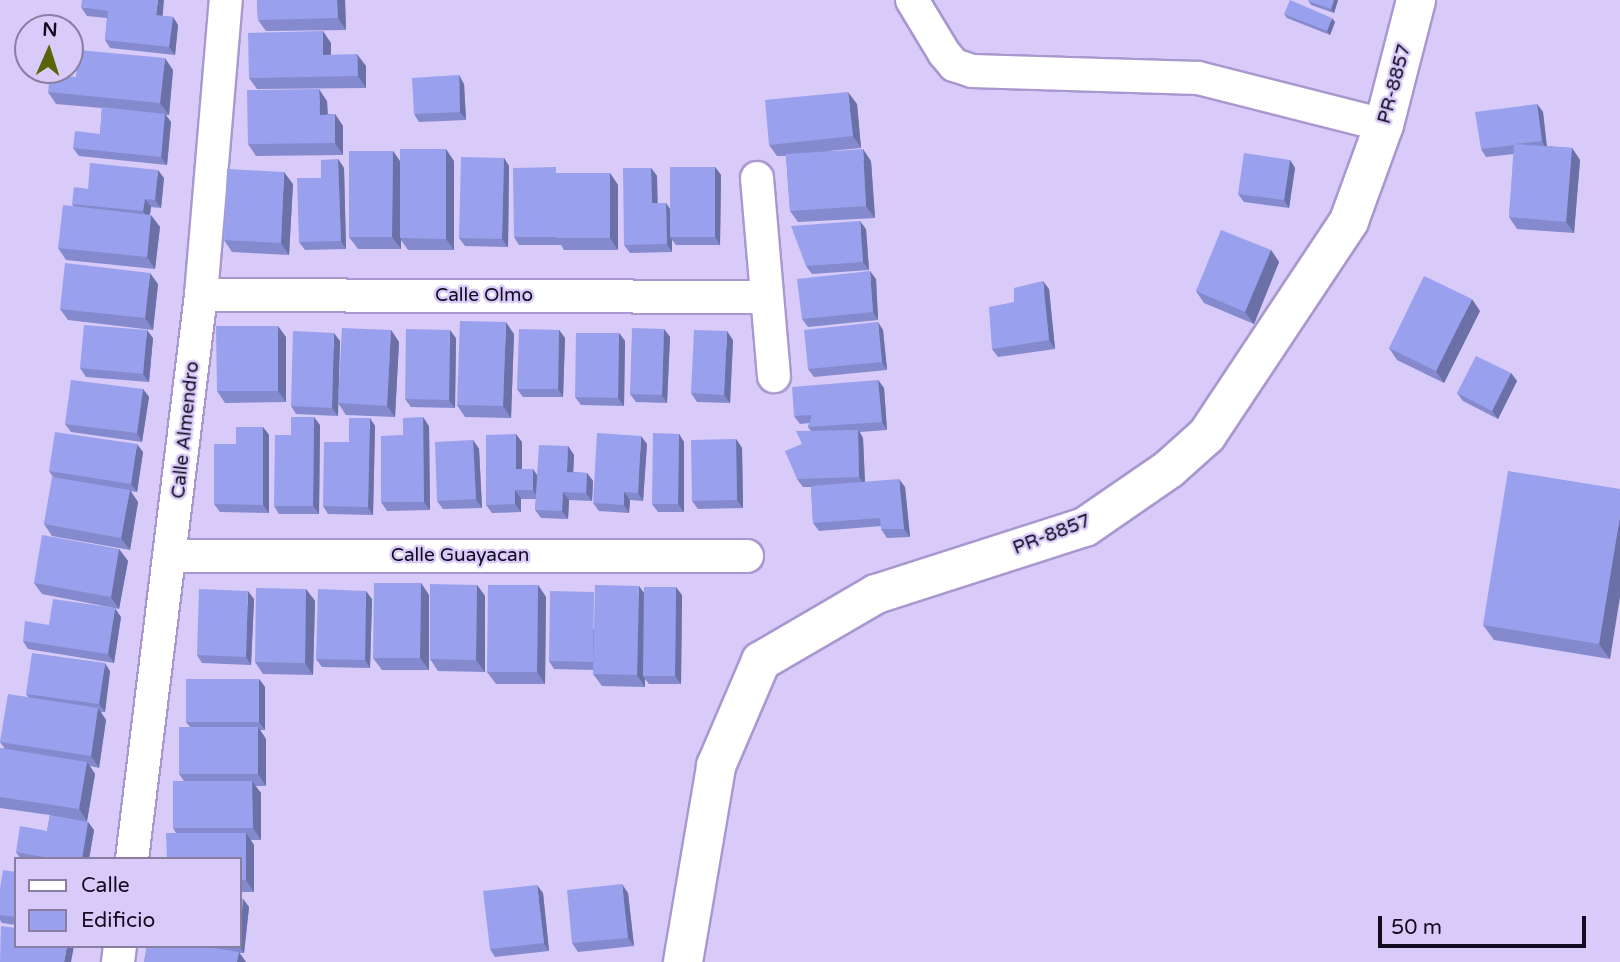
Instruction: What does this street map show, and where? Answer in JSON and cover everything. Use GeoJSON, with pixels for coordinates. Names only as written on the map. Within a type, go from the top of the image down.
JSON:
{"type":"FeatureCollection","features":[{"type":"Feature","properties":{"kind":"street","name":"Calle Almendro"},"geometry":{"type":"LineString","coordinates":[[132,857],[173,556],[201,295],[226,0]]}},
{"type":"Feature","properties":{"kind":"street"},"geometry":{"type":"LineString","coordinates":[[912,0],[944,54],[954,65],[972,71],[1198,78],[1384,125]]}},
{"type":"Feature","properties":{"kind":"street","name":"PR-8857"},"geometry":{"type":"LineString","coordinates":[[683,962],[716,766],[761,661],[876,594],[1085,527],[1169,468],[1208,435],[1349,221],[1384,125],[1416,0]]}},
{"type":"Feature","properties":{"kind":"street"},"geometry":{"type":"LineString","coordinates":[[757,178],[774,376]]}},
{"type":"Feature","properties":{"kind":"street","name":"Calle Olmo"},"geometry":{"type":"LineString","coordinates":[[201,295],[766,297]]}},
{"type":"Feature","properties":{"kind":"street","name":"Calle Guayacan"},"geometry":{"type":"LineString","coordinates":[[173,556],[747,556]]}},
{"type":"Feature","properties":{"kind":"building"},"geometry":{"type":"Polygon","coordinates":[[[82,0],[158,0],[156,15],[173,17],[169,47],[105,40],[108,11],[81,7],[82,0]]]}},
{"type":"Feature","properties":{"kind":"building"},"geometry":{"type":"Polygon","coordinates":[[[257,0],[337,0],[338,18],[258,20],[257,0]]]}},
{"type":"Feature","properties":{"kind":"building"},"geometry":{"type":"Polygon","coordinates":[[[1290,0],[1332,18],[1327,31],[1284,14],[1290,0]]]}},
{"type":"Feature","properties":{"kind":"building"},"geometry":{"type":"Polygon","coordinates":[[[1308,0],[1334,0],[1331,9],[1308,0]]]}},
{"type":"Feature","properties":{"kind":"building"},"geometry":{"type":"Polygon","coordinates":[[[323,31],[323,55],[357,54],[358,76],[249,78],[248,33],[323,31]]]}},
{"type":"Feature","properties":{"kind":"building"},"geometry":{"type":"Polygon","coordinates":[[[84,51],[165,58],[160,103],[48,92],[49,84],[84,84],[84,51]]]}},
{"type":"Feature","properties":{"kind":"building"},"geometry":{"type":"Polygon","coordinates":[[[459,75],[460,112],[414,114],[412,78],[459,75]]]}},
{"type":"Feature","properties":{"kind":"building"},"geometry":{"type":"Polygon","coordinates":[[[319,89],[320,115],[335,114],[335,143],[248,144],[247,90],[319,89]]]}},
{"type":"Feature","properties":{"kind":"building"},"geometry":{"type":"Polygon","coordinates":[[[848,92],[853,136],[769,145],[765,100],[848,92]]]}},
{"type":"Feature","properties":{"kind":"building"},"geometry":{"type":"Polygon","coordinates":[[[1537,104],[1542,141],[1481,149],[1475,112],[1537,104]]]}},
{"type":"Feature","properties":{"kind":"building"},"geometry":{"type":"Polygon","coordinates":[[[102,107],[165,114],[161,157],[73,148],[75,131],[100,134],[102,107]]]}},
{"type":"Feature","properties":{"kind":"building"},"geometry":{"type":"Polygon","coordinates":[[[1514,144],[1572,148],[1566,222],[1509,217],[1514,144]]]}},
{"type":"Feature","properties":{"kind":"building"},"geometry":{"type":"Polygon","coordinates":[[[400,149],[446,149],[446,239],[400,238],[400,149]]]}},
{"type":"Feature","properties":{"kind":"building"},"geometry":{"type":"Polygon","coordinates":[[[863,149],[866,206],[790,211],[786,154],[863,149]]]}},
{"type":"Feature","properties":{"kind":"building"},"geometry":{"type":"Polygon","coordinates":[[[349,151],[393,151],[392,237],[349,237],[349,151]]]}},
{"type":"Feature","properties":{"kind":"building"},"geometry":{"type":"Polygon","coordinates":[[[1244,153],[1290,160],[1284,200],[1238,194],[1244,153]]]}},
{"type":"Feature","properties":{"kind":"building"},"geometry":{"type":"Polygon","coordinates":[[[461,157],[504,158],[502,239],[459,238],[461,157]]]}},
{"type":"Feature","properties":{"kind":"building"},"geometry":{"type":"Polygon","coordinates":[[[338,159],[341,241],[299,242],[297,178],[321,178],[321,160],[338,159]]]}},
{"type":"Feature","properties":{"kind":"building"},"geometry":{"type":"Polygon","coordinates":[[[90,163],[158,170],[155,200],[145,199],[143,211],[72,204],[74,187],[88,189],[90,163]]]}},
{"type":"Feature","properties":{"kind":"building"},"geometry":{"type":"Polygon","coordinates":[[[556,167],[556,237],[514,237],[513,168],[556,167]]]}},
{"type":"Feature","properties":{"kind":"building"},"geometry":{"type":"Polygon","coordinates":[[[670,167],[715,167],[715,237],[670,237],[670,167]]]}},
{"type":"Feature","properties":{"kind":"building"},"geometry":{"type":"Polygon","coordinates":[[[623,168],[651,168],[652,203],[666,203],[667,244],[624,245],[623,168]]]}},
{"type":"Feature","properties":{"kind":"building"},"geometry":{"type":"Polygon","coordinates":[[[227,169],[284,172],[281,243],[224,240],[227,169]]]}},
{"type":"Feature","properties":{"kind":"building"},"geometry":{"type":"Polygon","coordinates":[[[556,173],[610,173],[610,238],[556,238],[556,173]]]}},
{"type":"Feature","properties":{"kind":"building"},"geometry":{"type":"Polygon","coordinates":[[[63,205],[151,215],[147,257],[58,248],[63,205]]]}},
{"type":"Feature","properties":{"kind":"building"},"geometry":{"type":"Polygon","coordinates":[[[860,221],[863,262],[806,266],[791,226],[860,221]]]}},
{"type":"Feature","properties":{"kind":"building"},"geometry":{"type":"Polygon","coordinates":[[[1221,230],[1271,250],[1245,312],[1196,291],[1221,230]]]}},
{"type":"Feature","properties":{"kind":"building"},"geometry":{"type":"Polygon","coordinates":[[[65,263],[150,273],[145,318],[60,309],[65,263]]]}},
{"type":"Feature","properties":{"kind":"building"},"geometry":{"type":"Polygon","coordinates":[[[870,271],[873,312],[802,319],[797,279],[870,271]]]}},
{"type":"Feature","properties":{"kind":"building"},"geometry":{"type":"Polygon","coordinates":[[[1424,276],[1472,299],[1436,371],[1389,348],[1424,276]]]}},
{"type":"Feature","properties":{"kind":"building"},"geometry":{"type":"Polygon","coordinates":[[[1043,281],[1049,340],[992,349],[989,307],[1014,302],[1014,288],[1043,281]]]}},
{"type":"Feature","properties":{"kind":"building"},"geometry":{"type":"Polygon","coordinates":[[[460,321],[506,322],[503,406],[457,405],[460,321]]]}},
{"type":"Feature","properties":{"kind":"building"},"geometry":{"type":"Polygon","coordinates":[[[878,322],[882,362],[808,369],[804,330],[878,322]]]}},
{"type":"Feature","properties":{"kind":"building"},"geometry":{"type":"Polygon","coordinates":[[[84,325],[147,330],[143,374],[80,368],[84,325]]]}},
{"type":"Feature","properties":{"kind":"building"},"geometry":{"type":"Polygon","coordinates":[[[216,326],[278,326],[278,391],[217,391],[216,326]]]}},
{"type":"Feature","properties":{"kind":"building"},"geometry":{"type":"Polygon","coordinates":[[[342,328],[391,330],[387,406],[338,403],[342,328]]]}},
{"type":"Feature","properties":{"kind":"building"},"geometry":{"type":"Polygon","coordinates":[[[632,328],[664,329],[662,395],[630,394],[632,328]]]}},
{"type":"Feature","properties":{"kind":"building"},"geometry":{"type":"Polygon","coordinates":[[[406,329],[450,330],[449,400],[405,399],[406,329]]]}},
{"type":"Feature","properties":{"kind":"building"},"geometry":{"type":"Polygon","coordinates":[[[519,329],[559,330],[558,389],[517,389],[519,329]]]}},
{"type":"Feature","properties":{"kind":"building"},"geometry":{"type":"Polygon","coordinates":[[[694,330],[727,331],[724,395],[691,393],[694,330]]]}},
{"type":"Feature","properties":{"kind":"building"},"geometry":{"type":"Polygon","coordinates":[[[293,331],[334,333],[332,408],[291,406],[293,331]]]}},
{"type":"Feature","properties":{"kind":"building"},"geometry":{"type":"Polygon","coordinates":[[[576,333],[619,333],[618,398],[575,397],[576,333]]]}},
{"type":"Feature","properties":{"kind":"building"},"geometry":{"type":"Polygon","coordinates":[[[1476,356],[1511,373],[1492,411],[1457,393],[1476,356]]]}},
{"type":"Feature","properties":{"kind":"building"},"geometry":{"type":"Polygon","coordinates":[[[71,380],[143,389],[137,433],[65,424],[71,380]]]}},
{"type":"Feature","properties":{"kind":"building"},"geometry":{"type":"Polygon","coordinates":[[[878,380],[882,422],[808,427],[812,415],[794,416],[792,387],[878,380]]]}},
{"type":"Feature","properties":{"kind":"building"},"geometry":{"type":"Polygon","coordinates":[[[291,417],[314,417],[313,506],[274,506],[275,435],[291,435],[291,417]]]}},
{"type":"Feature","properties":{"kind":"building"},"geometry":{"type":"Polygon","coordinates":[[[423,417],[424,502],[381,502],[381,436],[403,435],[403,418],[423,417]]]}},
{"type":"Feature","properties":{"kind":"building"},"geometry":{"type":"Polygon","coordinates":[[[349,418],[370,418],[368,507],[323,506],[324,442],[349,442],[349,418]]]}},
{"type":"Feature","properties":{"kind":"building"},"geometry":{"type":"Polygon","coordinates":[[[236,427],[263,427],[263,505],[214,504],[214,444],[236,444],[236,427]]]}},
{"type":"Feature","properties":{"kind":"building"},"geometry":{"type":"Polygon","coordinates":[[[858,430],[859,477],[797,479],[785,451],[802,444],[796,431],[858,430]]]}},
{"type":"Feature","properties":{"kind":"building"},"geometry":{"type":"Polygon","coordinates":[[[55,432],[137,444],[131,484],[49,471],[55,432]]]}},
{"type":"Feature","properties":{"kind":"building"},"geometry":{"type":"Polygon","coordinates":[[[597,433],[641,436],[638,493],[624,492],[624,505],[593,503],[597,433]]]}},
{"type":"Feature","properties":{"kind":"building"},"geometry":{"type":"Polygon","coordinates":[[[653,433],[679,434],[678,504],[652,504],[653,433]]]}},
{"type":"Feature","properties":{"kind":"building"},"geometry":{"type":"Polygon","coordinates":[[[516,434],[516,469],[533,469],[533,490],[515,490],[515,504],[486,505],[486,435],[516,434]]]}},
{"type":"Feature","properties":{"kind":"building"},"geometry":{"type":"Polygon","coordinates":[[[736,439],[737,500],[692,501],[691,440],[736,439]]]}},
{"type":"Feature","properties":{"kind":"building"},"geometry":{"type":"Polygon","coordinates":[[[473,440],[476,499],[437,501],[435,442],[473,440]]]}},
{"type":"Feature","properties":{"kind":"building"},"geometry":{"type":"Polygon","coordinates":[[[539,445],[568,446],[567,472],[587,473],[586,493],[563,492],[562,511],[535,510],[539,445]]]}},
{"type":"Feature","properties":{"kind":"building"},"geometry":{"type":"Polygon","coordinates":[[[1508,471],[1620,489],[1620,516],[1599,644],[1483,625],[1508,471]]]}},
{"type":"Feature","properties":{"kind":"building"},"geometry":{"type":"Polygon","coordinates":[[[52,477],[130,490],[121,538],[44,524],[52,477]]]}},
{"type":"Feature","properties":{"kind":"building"},"geometry":{"type":"Polygon","coordinates":[[[899,479],[904,529],[881,529],[880,518],[813,523],[811,486],[899,479]]]}},
{"type":"Feature","properties":{"kind":"building"},"geometry":{"type":"Polygon","coordinates":[[[42,535],[119,549],[111,597],[34,583],[42,535]]]}},
{"type":"Feature","properties":{"kind":"building"},"geometry":{"type":"Polygon","coordinates":[[[374,583],[421,583],[420,658],[373,658],[374,583]]]}},
{"type":"Feature","properties":{"kind":"building"},"geometry":{"type":"Polygon","coordinates":[[[430,584],[477,585],[476,660],[430,659],[430,584]]]}},
{"type":"Feature","properties":{"kind":"building"},"geometry":{"type":"Polygon","coordinates":[[[488,585],[538,585],[537,672],[487,672],[488,585]]]}},
{"type":"Feature","properties":{"kind":"building"},"geometry":{"type":"Polygon","coordinates":[[[595,585],[639,586],[637,675],[593,674],[595,585]]]}},
{"type":"Feature","properties":{"kind":"building"},"geometry":{"type":"Polygon","coordinates":[[[644,587],[676,587],[675,676],[643,676],[644,587]]]}},
{"type":"Feature","properties":{"kind":"building"},"geometry":{"type":"Polygon","coordinates":[[[256,588],[306,589],[305,663],[255,662],[256,588]]]}},
{"type":"Feature","properties":{"kind":"building"},"geometry":{"type":"Polygon","coordinates":[[[199,589],[248,591],[246,657],[197,655],[199,589]]]}},
{"type":"Feature","properties":{"kind":"building"},"geometry":{"type":"Polygon","coordinates":[[[318,589],[366,591],[365,660],[316,659],[318,589]]]}},
{"type":"Feature","properties":{"kind":"building"},"geometry":{"type":"Polygon","coordinates":[[[550,591],[594,592],[593,662],[549,661],[550,591]]]}},
{"type":"Feature","properties":{"kind":"building"},"geometry":{"type":"Polygon","coordinates":[[[53,599],[115,608],[108,654],[23,641],[25,621],[49,625],[53,599]]]}},
{"type":"Feature","properties":{"kind":"building"},"geometry":{"type":"Polygon","coordinates":[[[32,653],[105,663],[99,704],[26,694],[32,653]]]}},
{"type":"Feature","properties":{"kind":"building"},"geometry":{"type":"Polygon","coordinates":[[[186,679],[259,679],[259,722],[186,722],[186,679]]]}},
{"type":"Feature","properties":{"kind":"building"},"geometry":{"type":"Polygon","coordinates":[[[8,694],[98,708],[91,756],[0,742],[8,694]]]}},
{"type":"Feature","properties":{"kind":"building"},"geometry":{"type":"Polygon","coordinates":[[[179,727],[258,727],[258,774],[179,774],[179,727]]]}},
{"type":"Feature","properties":{"kind":"building"},"geometry":{"type":"Polygon","coordinates":[[[0,748],[87,762],[79,809],[0,797],[0,748]]]}},
{"type":"Feature","properties":{"kind":"building"},"geometry":{"type":"Polygon","coordinates":[[[173,781],[252,781],[253,828],[173,828],[173,781]]]}},
{"type":"Feature","properties":{"kind":"building"},"geometry":{"type":"Polygon","coordinates":[[[50,815],[88,822],[82,857],[44,857],[16,852],[20,826],[47,831],[50,815]]]}},
{"type":"Feature","properties":{"kind":"building"},"geometry":{"type":"Polygon","coordinates":[[[166,833],[246,833],[246,880],[242,880],[242,857],[167,857],[166,833]]]}},
{"type":"Feature","properties":{"kind":"building"},"geometry":{"type":"Polygon","coordinates":[[[3,870],[14,872],[14,917],[0,915],[3,870]]]}},
{"type":"Feature","properties":{"kind":"building"},"geometry":{"type":"Polygon","coordinates":[[[622,884],[628,938],[572,943],[567,890],[622,884]]]}},
{"type":"Feature","properties":{"kind":"building"},"geometry":{"type":"Polygon","coordinates":[[[537,885],[544,943],[490,949],[483,891],[537,885]]]}},
{"type":"Feature","properties":{"kind":"building"},"geometry":{"type":"Polygon","coordinates":[[[1,926],[14,928],[14,948],[67,948],[64,962],[0,962],[1,926]]]}},
{"type":"Feature","properties":{"kind":"building"},"geometry":{"type":"Polygon","coordinates":[[[147,948],[213,948],[239,952],[237,962],[144,962],[147,948]]]}}]}
